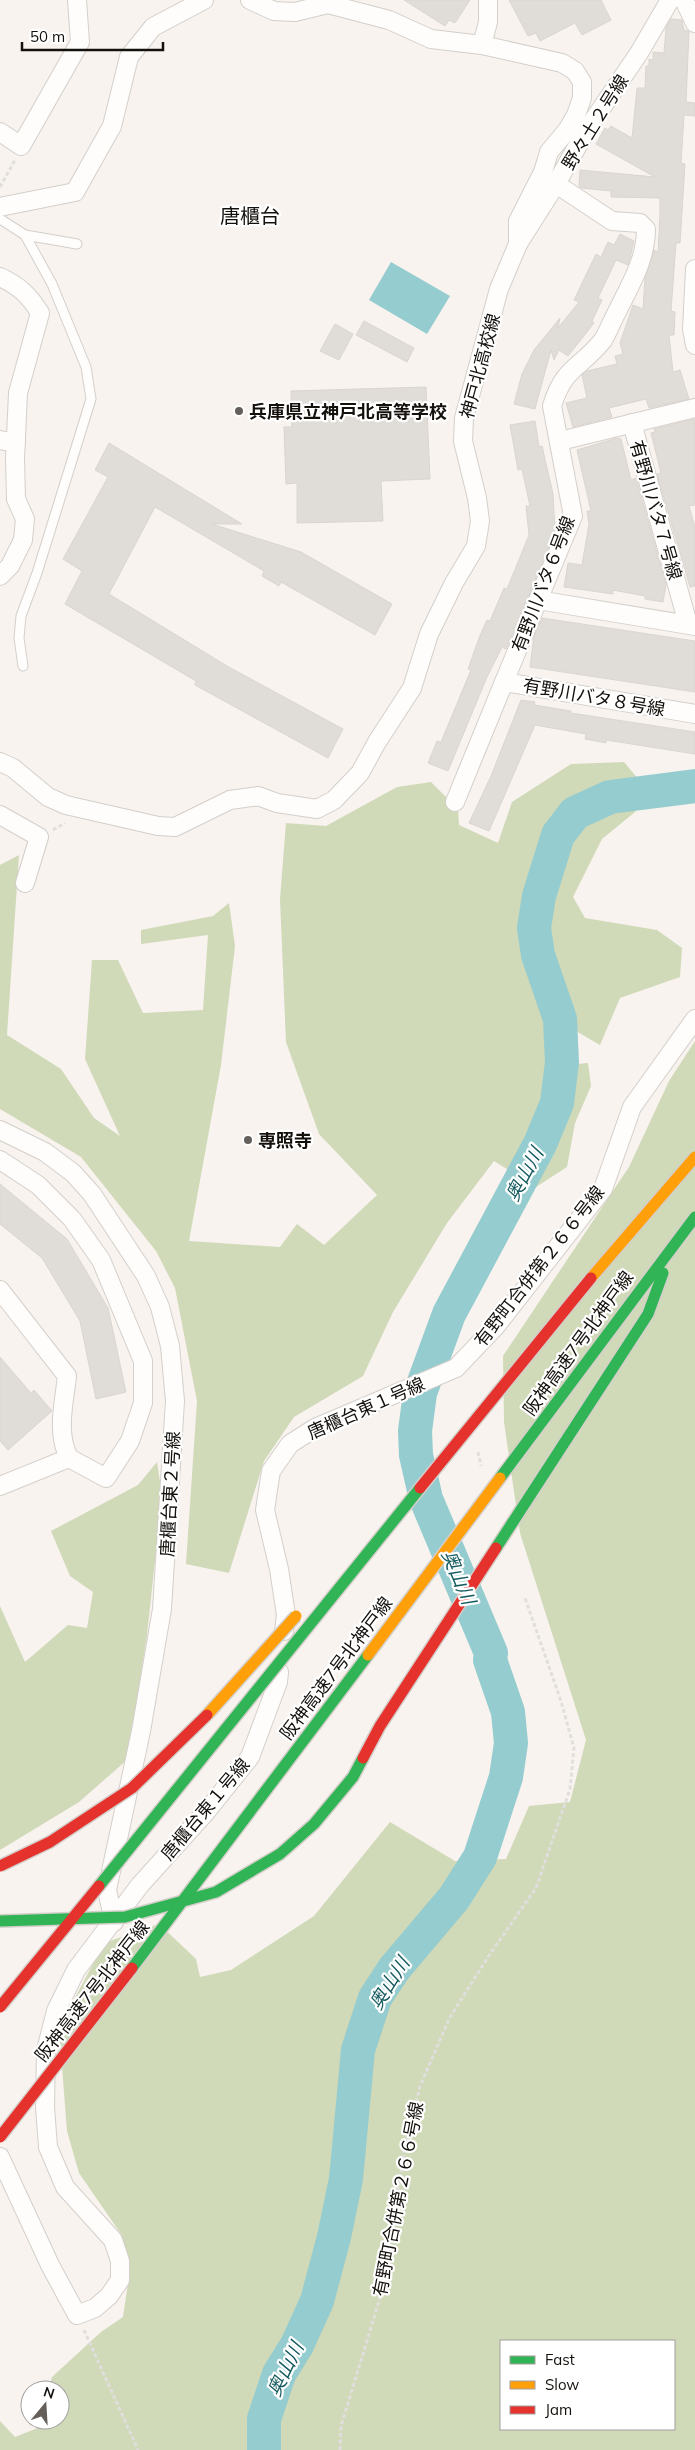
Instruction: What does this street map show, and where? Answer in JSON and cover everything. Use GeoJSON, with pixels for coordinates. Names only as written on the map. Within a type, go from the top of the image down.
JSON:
{"type":"FeatureCollection","features":[{"type":"Feature","properties":{"kind":"highway","name":"阪神高速7号北神戸線"},"geometry":{"type":"LineString","coordinates":[[0,2007],[225,1733],[554,1320],[695,1157]]}},
{"type":"Feature","properties":{"kind":"highway","name":"阪神高速7号北神戸線"},"geometry":{"type":"LineString","coordinates":[[0,2137],[184,1901],[695,1217]]}},
{"type":"Feature","properties":{"kind":"highway"},"geometry":{"type":"LineString","coordinates":[[0,1921],[125,1917],[216,1892],[280,1854],[314,1824],[353,1777],[380,1726],[648,1314],[674,1243]]}},
{"type":"Feature","properties":{"kind":"highway"},"geometry":{"type":"LineString","coordinates":[[352,1554],[504,1383]]}},
{"type":"Feature","properties":{"kind":"highway"},"geometry":{"type":"LineString","coordinates":[[0,1866],[50,1842],[132,1788],[193,1731],[306,1605]]}},
{"type":"Feature","properties":{"kind":"street"},"geometry":{"type":"LineString","coordinates":[[0,132],[19,150],[80,42],[77,0]]}},
{"type":"Feature","properties":{"kind":"street"},"geometry":{"type":"LineString","coordinates":[[0,206],[75,192],[112,126],[129,57],[153,27],[204,0]]}},
{"type":"Feature","properties":{"kind":"street","name":"神戸北高校線"},"geometry":{"type":"LineString","coordinates":[[0,762],[12,768],[48,797],[66,805],[158,826],[175,827],[230,800],[258,796],[277,803],[317,809],[334,800],[360,773],[377,742],[412,688],[429,634],[454,582],[476,546],[480,521],[477,498],[463,440],[464,418],[499,288],[518,244],[518,221],[543,172],[549,152],[568,129],[576,115],[582,98],[582,82],[575,71],[562,63],[482,45],[431,39],[389,20],[328,4],[295,12],[274,11],[250,0]]}},
{"type":"Feature","properties":{"kind":"street"},"geometry":{"type":"LineString","coordinates":[[482,45],[488,22],[488,0]]}},
{"type":"Feature","properties":{"kind":"street","name":"野々土２号線"},"geometry":{"type":"LineString","coordinates":[[518,244],[556,184],[586,131],[639,53],[670,0]]}},
{"type":"Feature","properties":{"kind":"street"},"geometry":{"type":"LineString","coordinates":[[684,0],[695,23]]}},
{"type":"Feature","properties":{"kind":"street","name":"有野川バタ６号線"},"geometry":{"type":"LineString","coordinates":[[504,682],[573,516],[552,406],[557,389],[565,376],[603,339],[639,267],[646,237],[646,229],[640,223],[612,221],[556,184]]}},
{"type":"Feature","properties":{"kind":"street"},"geometry":{"type":"LineString","coordinates":[[695,269],[692,329],[695,345]]}},
{"type":"Feature","properties":{"kind":"street"},"geometry":{"type":"LineString","coordinates":[[0,277],[16,284],[31,297],[40,313],[18,393],[8,441],[16,499],[25,519],[23,540],[10,566],[0,576]]}},
{"type":"Feature","properties":{"kind":"street"},"geometry":{"type":"LineString","coordinates":[[560,441],[695,408]]}},
{"type":"Feature","properties":{"kind":"street","name":"有野川バタ７号線"},"geometry":{"type":"LineString","coordinates":[[632,424],[691,625]]}},
{"type":"Feature","properties":{"kind":"street"},"geometry":{"type":"LineString","coordinates":[[538,600],[691,625]]}},
{"type":"Feature","properties":{"kind":"street","name":"有野川バタ８号線"},"geometry":{"type":"LineString","coordinates":[[455,802],[504,682],[695,714]]}},
{"type":"Feature","properties":{"kind":"street"},"geometry":{"type":"LineString","coordinates":[[0,815],[39,837],[25,884]]}},
{"type":"Feature","properties":{"kind":"street","name":"有野町合併第２６６号線"},"geometry":{"type":"LineString","coordinates":[[445,1374],[456,1368],[496,1326],[603,1188],[632,1107],[695,1019]]}},
{"type":"Feature","properties":{"kind":"street","name":"唐櫃台東２号線"},"geometry":{"type":"LineString","coordinates":[[0,1130],[45,1152],[73,1173],[92,1194],[146,1276],[160,1307],[170,1346],[175,1400],[162,1609],[148,1696],[106,1890],[114,1922]]}},
{"type":"Feature","properties":{"kind":"street"},"geometry":{"type":"LineString","coordinates":[[0,1160],[38,1185],[72,1219],[102,1260],[143,1361],[144,1403],[130,1441],[106,1478],[69,1458],[62,1445],[61,1433],[67,1376],[0,1290]]}},
{"type":"Feature","properties":{"kind":"street","name":"唐櫃台東１号線"},"geometry":{"type":"LineString","coordinates":[[77,2315],[95,2308],[109,2296],[120,2280],[120,2261],[113,2240],[65,2187],[48,2147],[45,2108],[46,2050],[56,2011],[76,1970],[140,1885],[206,1812],[250,1757],[278,1682],[286,1615],[279,1569],[265,1510],[271,1470],[290,1444],[315,1428],[342,1415],[445,1374]]}},
{"type":"Feature","properties":{"kind":"street"},"geometry":{"type":"LineString","coordinates":[[0,1486],[69,1458]]}},
{"type":"Feature","properties":{"kind":"street"},"geometry":{"type":"LineString","coordinates":[[0,2157],[50,2265],[77,2315]]}},
{"type":"Feature","properties":{"kind":"lane"},"geometry":{"type":"LineString","coordinates":[[0,219],[25,235],[77,244]]}},
{"type":"Feature","properties":{"kind":"lane"},"geometry":{"type":"LineString","coordinates":[[23,666],[19,638],[21,616],[37,573],[91,399],[86,367],[52,284],[25,235]]}},
{"type":"Feature","properties":{"kind":"path"},"geometry":{"type":"LineString","coordinates":[[0,187],[19,150]]}},
{"type":"Feature","properties":{"kind":"path","name":"有野町合併第２６６号線"},"geometry":{"type":"LineString","coordinates":[[340,2450],[341,2426],[387,2275],[404,2151],[420,2086],[450,2017],[490,1954],[536,1888],[570,1789],[574,1748],[561,1700],[526,1598]]}},
{"type":"Feature","properties":{"kind":"path"},"geometry":{"type":"LineString","coordinates":[[77,2315],[138,2450]]}},
{"type":"Feature","properties":{"kind":"green space"},"geometry":{"type":"Polygon","coordinates":[[[624,762],[643,785],[635,812],[602,839],[573,897],[585,918],[657,930],[682,948],[680,977],[620,998],[600,1045],[576,1031],[547,1039],[555,1066],[588,1063],[591,1086],[575,1123],[567,1167],[536,1187],[494,1161],[447,1223],[393,1312],[363,1376],[294,1417],[264,1461],[229,1573],[186,1564],[197,1401],[175,1288],[156,1251],[81,1157],[0,1109],[0,865],[19,855],[7,1035],[61,1069],[94,1118],[120,1136],[85,1059],[92,960],[118,960],[143,1013],[203,1010],[208,935],[141,944],[141,930],[213,916],[229,903],[235,946],[221,1065],[189,1241],[280,1247],[297,1224],[324,1245],[377,1195],[319,1134],[286,1042],[280,899],[286,823],[326,826],[397,787],[431,782],[458,809],[459,825],[498,843],[512,802],[571,764],[624,762]]]}},
{"type":"Feature","properties":{"kind":"green space"},"geometry":{"type":"Polygon","coordinates":[[[695,1041],[695,2450],[0,2450],[0,2421],[15,2437],[32,2430],[70,2430],[70,2380],[51,2380],[52,2377],[101,2332],[123,2317],[130,2270],[121,2234],[79,2173],[67,2131],[59,2028],[104,1943],[159,1924],[196,1959],[200,1977],[231,1970],[314,1916],[390,1822],[455,1861],[506,1859],[529,1806],[570,1802],[586,1740],[520,1533],[504,1422],[503,1356],[629,1167],[669,1081],[695,1041]]]}},
{"type":"Feature","properties":{"kind":"green space"},"geometry":{"type":"Polygon","coordinates":[[[157,1462],[162,1495],[147,1635],[128,1759],[79,1802],[0,1850],[0,1606],[25,1662],[68,1625],[87,1628],[93,1592],[70,1576],[51,1531],[138,1485],[157,1462]]]}},
{"type":"Feature","properties":{"kind":"water"},"geometry":{"type":"Polygon","coordinates":[[[391,262],[450,296],[427,334],[369,300],[391,262]]]}},
{"type":"Feature","properties":{"kind":"building"},"geometry":{"type":"Polygon","coordinates":[[[404,0],[470,0],[455,23],[449,20],[445,26],[404,0]]]}},
{"type":"Feature","properties":{"kind":"building"},"geometry":{"type":"Polygon","coordinates":[[[509,0],[601,0],[611,20],[582,35],[575,23],[540,41],[536,33],[528,36],[509,0]]]}},
{"type":"Feature","properties":{"kind":"building"},"geometry":{"type":"Polygon","coordinates":[[[671,19],[682,20],[684,30],[689,31],[686,102],[695,103],[695,116],[684,115],[681,163],[685,164],[680,243],[676,243],[671,311],[675,312],[674,335],[669,335],[673,372],[680,370],[689,399],[649,408],[646,399],[609,408],[612,417],[573,427],[566,403],[587,398],[582,375],[587,371],[617,364],[615,356],[623,354],[620,343],[633,305],[643,309],[645,278],[654,250],[658,252],[660,215],[660,198],[611,197],[611,191],[581,188],[579,186],[580,170],[655,177],[596,144],[605,128],[608,130],[611,126],[632,138],[637,88],[645,88],[646,66],[649,66],[649,59],[653,60],[653,52],[664,53],[666,28],[671,19]]]}},
{"type":"Feature","properties":{"kind":"building"},"geometry":{"type":"Polygon","coordinates":[[[620,234],[634,241],[628,265],[616,260],[598,298],[602,300],[592,321],[594,323],[568,356],[559,350],[554,360],[551,350],[535,409],[514,404],[522,374],[534,350],[560,318],[558,328],[579,302],[574,300],[596,254],[601,257],[608,242],[614,245],[620,234]]]}},
{"type":"Feature","properties":{"kind":"building"},"geometry":{"type":"Polygon","coordinates":[[[364,321],[414,348],[407,362],[356,335],[364,321]]]}},
{"type":"Feature","properties":{"kind":"building"},"geometry":{"type":"Polygon","coordinates":[[[335,324],[353,334],[339,360],[320,351],[335,324]]]}},
{"type":"Feature","properties":{"kind":"building"},"geometry":{"type":"Polygon","coordinates":[[[426,387],[430,479],[381,481],[383,521],[297,523],[297,483],[286,484],[284,427],[292,427],[291,391],[426,387]]]}},
{"type":"Feature","properties":{"kind":"building"},"geometry":{"type":"Polygon","coordinates":[[[695,419],[695,505],[689,506],[695,527],[695,586],[690,587],[657,474],[661,473],[651,433],[655,432],[654,429],[695,419]]]}},
{"type":"Feature","properties":{"kind":"building"},"geometry":{"type":"Polygon","coordinates":[[[535,421],[539,447],[542,446],[553,494],[555,532],[506,649],[502,647],[487,677],[448,771],[428,763],[437,741],[441,742],[471,670],[468,669],[479,638],[487,620],[490,621],[504,588],[507,589],[529,535],[526,506],[530,506],[522,469],[518,470],[510,425],[535,421]]]}},
{"type":"Feature","properties":{"kind":"building"},"geometry":{"type":"Polygon","coordinates":[[[617,438],[621,439],[631,480],[636,478],[666,585],[663,602],[645,599],[645,596],[613,590],[613,594],[564,587],[568,563],[582,565],[589,524],[587,511],[591,511],[577,450],[617,438]]]}},
{"type":"Feature","properties":{"kind":"building"},"geometry":{"type":"Polygon","coordinates":[[[109,443],[242,524],[212,524],[301,552],[392,604],[375,635],[281,582],[279,586],[262,576],[264,571],[155,507],[109,594],[227,666],[343,729],[328,758],[195,685],[196,681],[65,604],[82,571],[63,559],[108,477],[95,470],[109,443]]]}},
{"type":"Feature","properties":{"kind":"building"},"geometry":{"type":"Polygon","coordinates":[[[542,618],[695,641],[695,692],[530,667],[534,636],[542,618]]]}},
{"type":"Feature","properties":{"kind":"building"},"geometry":{"type":"Polygon","coordinates":[[[521,700],[535,702],[534,705],[571,711],[571,713],[695,732],[695,754],[606,740],[606,743],[585,739],[586,734],[535,725],[489,831],[469,823],[491,776],[521,700]]]}},
{"type":"Feature","properties":{"kind":"building"},"geometry":{"type":"Polygon","coordinates":[[[0,1184],[67,1239],[108,1308],[126,1392],[96,1399],[80,1321],[42,1258],[0,1224],[0,1184]]]}},
{"type":"Feature","properties":{"kind":"building"},"geometry":{"type":"Polygon","coordinates":[[[0,1357],[31,1393],[34,1390],[52,1411],[8,1450],[0,1441],[0,1357]]]}},
{"type":"Feature","properties":{"kind":"waterway","name":"奥山川"},"geometry":{"type":"LineString","coordinates":[[264,2450],[264,2419],[279,2374],[297,2345],[317,2301],[334,2237],[346,2179],[358,2050],[375,1998],[394,1969],[454,1898],[480,1857],[506,1777],[511,1743],[508,1712],[490,1660],[491,1653],[426,1499],[416,1455],[415,1431],[420,1393],[449,1314],[540,1144],[557,1103],[562,1062],[560,1019],[538,955],[534,928],[539,896],[558,835],[575,813],[610,797],[695,786]]}},
{"type":"Feature","properties":{"kind":"traffic: fast"},"geometry":{"type":"LineString","coordinates":[[500,1478],[695,1217]]}},
{"type":"Feature","properties":{"kind":"traffic: fast"},"geometry":{"type":"LineString","coordinates":[[496,1548],[648,1314],[663,1273]]}},
{"type":"Feature","properties":{"kind":"traffic: fast"},"geometry":{"type":"LineString","coordinates":[[99,1886],[420,1488]]}},
{"type":"Feature","properties":{"kind":"traffic: fast"},"geometry":{"type":"LineString","coordinates":[[132,1968],[368,1655]]}},
{"type":"Feature","properties":{"kind":"traffic: fast"},"geometry":{"type":"LineString","coordinates":[[0,1921],[125,1917],[216,1892],[280,1854],[314,1824],[353,1777],[363,1758]]}},
{"type":"Feature","properties":{"kind":"traffic: slow"},"geometry":{"type":"LineString","coordinates":[[591,1278],[695,1157]]}},
{"type":"Feature","properties":{"kind":"traffic: slow"},"geometry":{"type":"LineString","coordinates":[[368,1655],[500,1478]]}},
{"type":"Feature","properties":{"kind":"traffic: slow"},"geometry":{"type":"LineString","coordinates":[[207,1715],[296,1616]]}},
{"type":"Feature","properties":{"kind":"traffic: jam"},"geometry":{"type":"LineString","coordinates":[[420,1488],[591,1278]]}},
{"type":"Feature","properties":{"kind":"traffic: jam"},"geometry":{"type":"LineString","coordinates":[[363,1758],[380,1726],[496,1548]]}},
{"type":"Feature","properties":{"kind":"traffic: jam"},"geometry":{"type":"LineString","coordinates":[[0,1866],[50,1842],[132,1788],[207,1715]]}},
{"type":"Feature","properties":{"kind":"traffic: jam"},"geometry":{"type":"LineString","coordinates":[[0,2007],[99,1886]]}},
{"type":"Feature","properties":{"kind":"traffic: jam"},"geometry":{"type":"LineString","coordinates":[[0,2137],[132,1968]]}},
{"type":"Feature","properties":{"kind":"place","name":"兵庫県立神戸北高等学校"},"geometry":{"type":"Point","coordinates":[239,411]}},
{"type":"Feature","properties":{"kind":"place","name":"専照寺"},"geometry":{"type":"Point","coordinates":[248,1140]}},
{"type":"Feature","properties":{"kind":"district","name":"唐櫃台"},"geometry":{"type":"Point","coordinates":[250,215]}}]}
